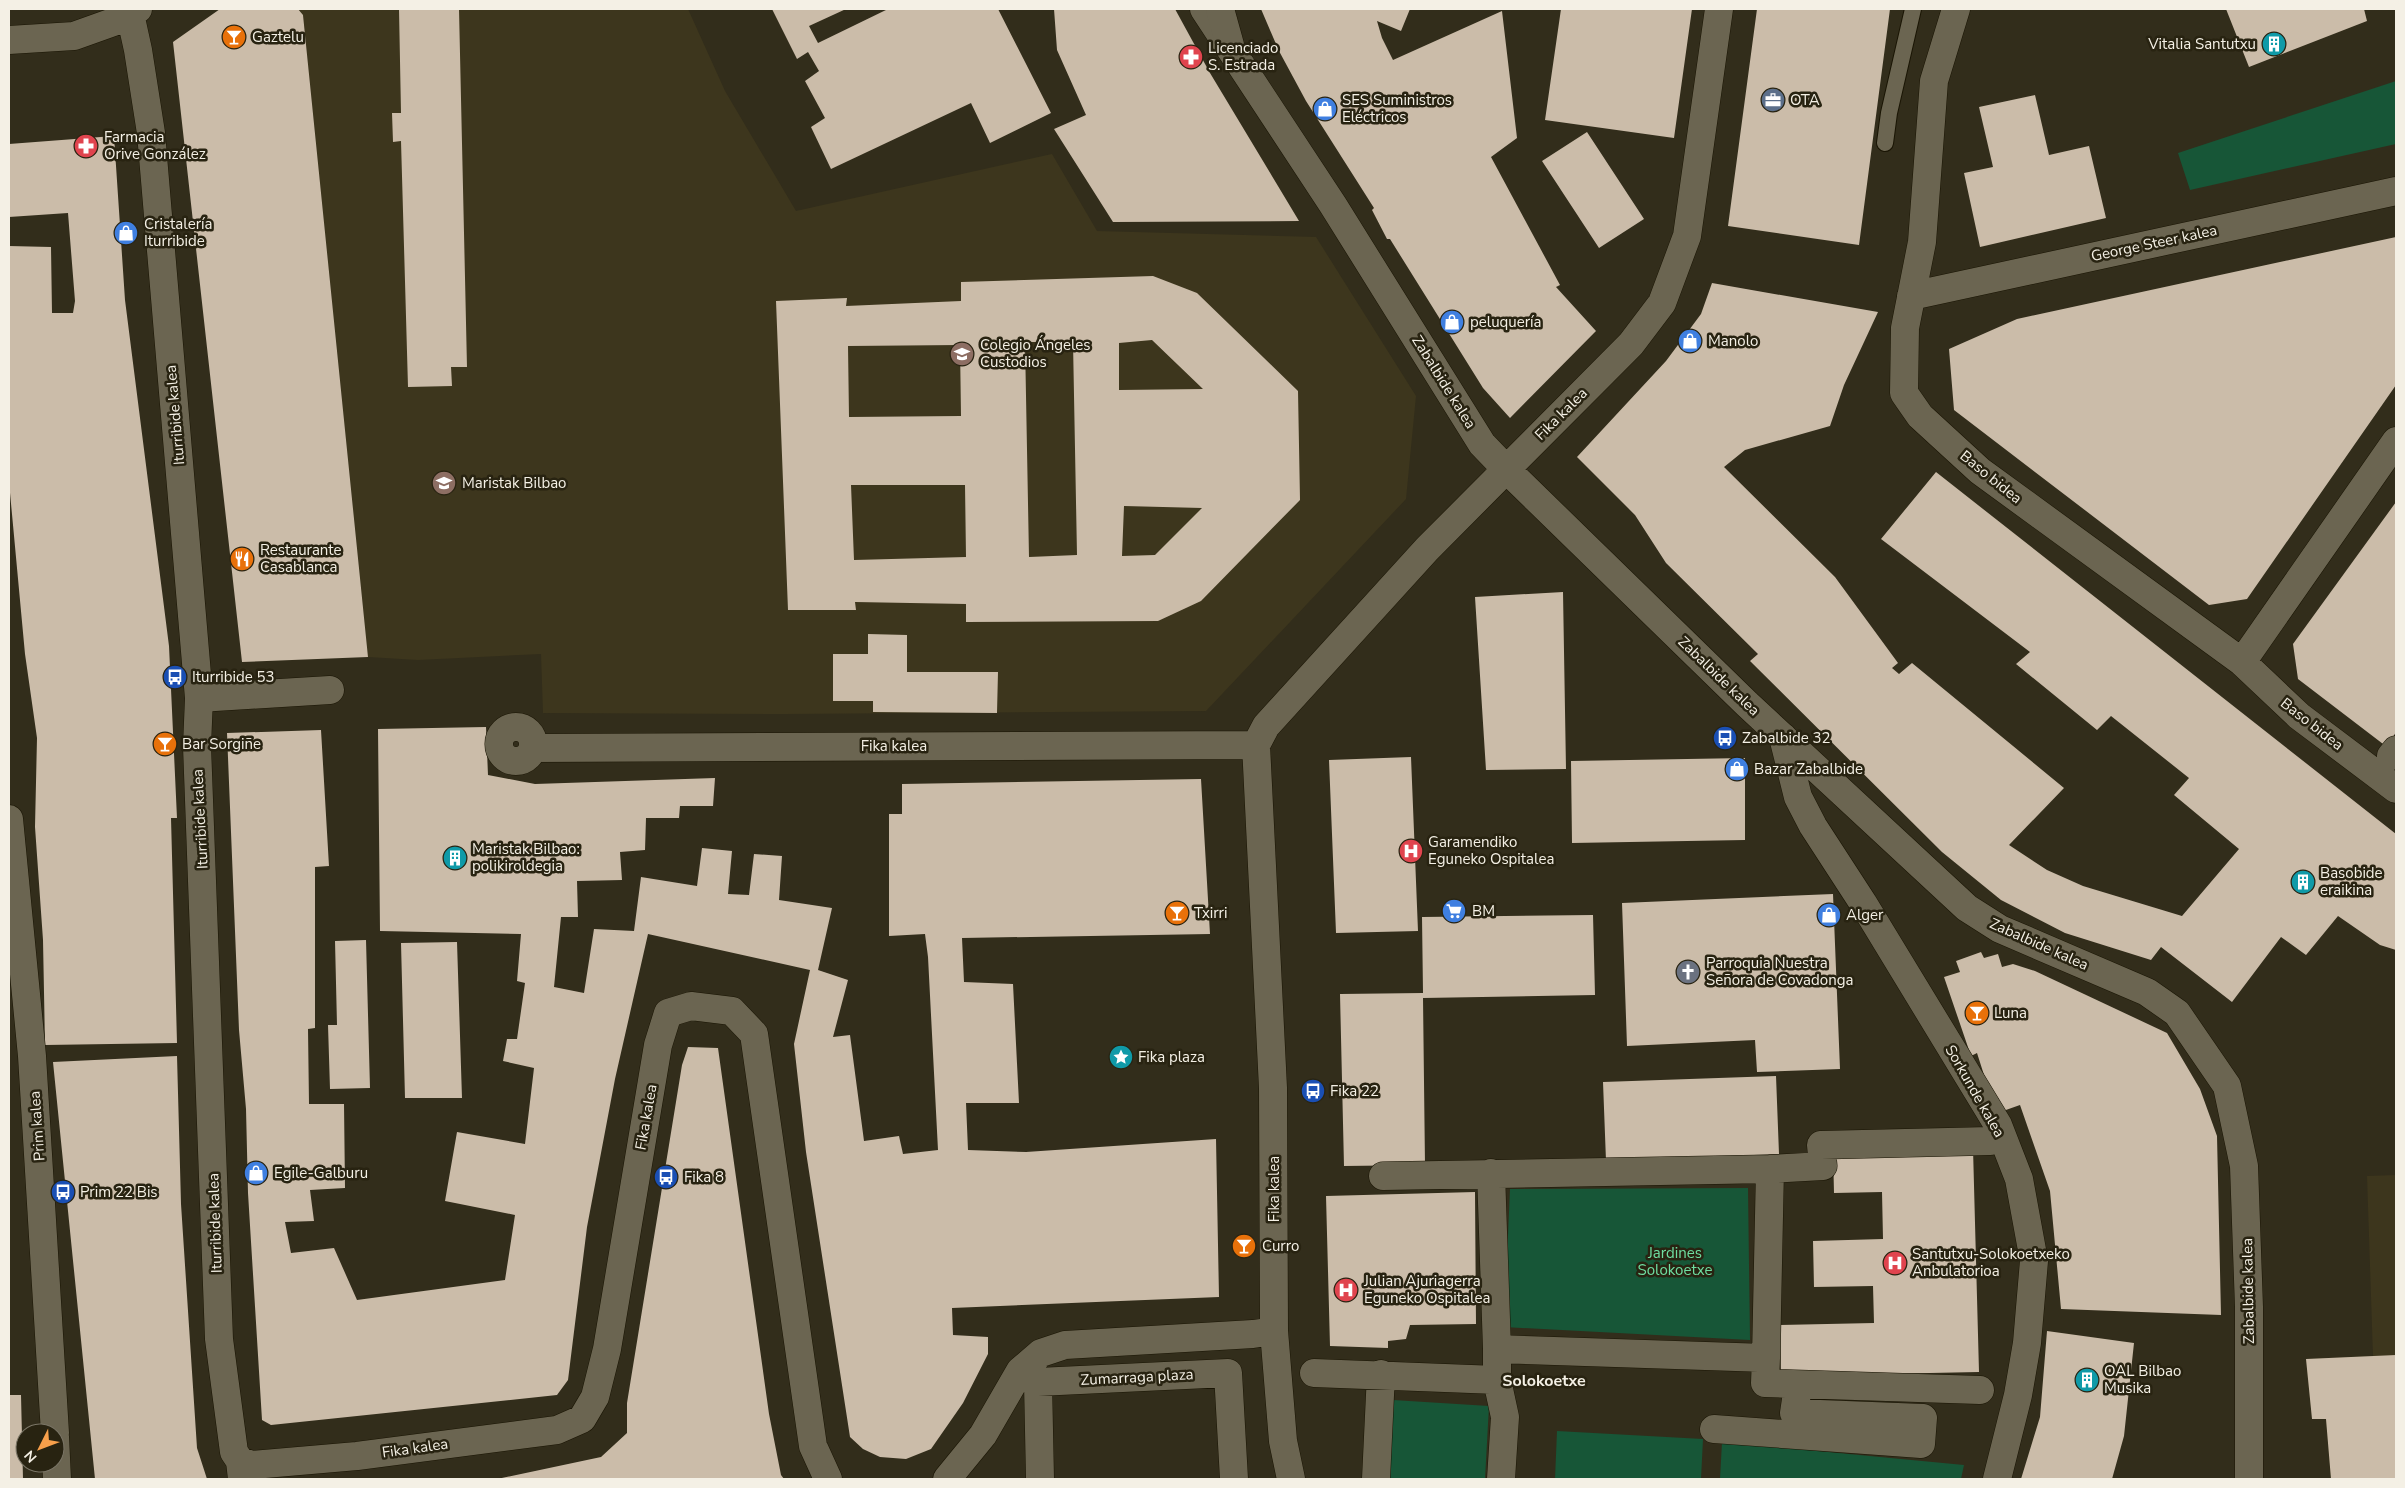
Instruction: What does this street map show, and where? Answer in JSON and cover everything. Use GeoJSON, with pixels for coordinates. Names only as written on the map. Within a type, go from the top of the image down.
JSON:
{"type":"FeatureCollection","features":[{"type":"Feature","properties":{"kind":"street","name":"Zabalbide kalea"},"geometry":{"type":"LineString","coordinates":[[1204,9],[1230,45],[1482,444],[1507,470],[1783,738],[1967,908],[2000,928],[2148,992],[2177,1013],[2227,1086],[2244,1166],[2249,1307],[2250,1479]]}},
{"type":"Feature","properties":{"kind":"street"},"geometry":{"type":"LineString","coordinates":[[1220,9],[1230,45]]}},
{"type":"Feature","properties":{"kind":"street","name":"Fika kalea"},"geometry":{"type":"LineString","coordinates":[[1291,1479],[1283,1441],[1274,1330],[1272,1088],[1256,745],[1266,726],[1427,549],[1631,344],[1662,303],[1687,236],[1719,9]]}},
{"type":"Feature","properties":{"kind":"street","name":"Baso bidea"},"geometry":{"type":"LineString","coordinates":[[1956,9],[1934,81],[1922,242],[1905,328],[1904,394],[1920,416],[1980,471],[2242,662],[2278,698],[2396,789]]}},
{"type":"Feature","properties":{"kind":"street"},"geometry":{"type":"LineString","coordinates":[[9,40],[74,36],[132,11]]}},
{"type":"Feature","properties":{"kind":"street","name":"Iturribide kalea"},"geometry":{"type":"LineString","coordinates":[[132,11],[151,133],[199,698],[197,746],[219,1339],[234,1452],[241,1470]]}},
{"type":"Feature","properties":{"kind":"street","name":"George Steer kalea"},"geometry":{"type":"LineString","coordinates":[[1911,296],[2396,192]]}},
{"type":"Feature","properties":{"kind":"street"},"geometry":{"type":"LineString","coordinates":[[2242,662],[2396,441]]}},
{"type":"Feature","properties":{"kind":"street"},"geometry":{"type":"LineString","coordinates":[[199,698],[330,690]]}},
{"type":"Feature","properties":{"kind":"street","name":"Sorkunde kalea"},"geometry":{"type":"LineString","coordinates":[[1783,738],[1798,797],[1998,1125],[2019,1179],[2034,1260],[2027,1342],[2018,1395],[1997,1479]]}},
{"type":"Feature","properties":{"kind":"street","name":"Fika kalea"},"geometry":{"type":"LineString","coordinates":[[533,748],[1256,745]]}},
{"type":"Feature","properties":{"kind":"street","name":"Prim kalea"},"geometry":{"type":"LineString","coordinates":[[9,819],[32,1056],[54,1423]]}},
{"type":"Feature","properties":{"kind":"street","name":"Fika kalea"},"geometry":{"type":"LineString","coordinates":[[241,1470],[252,1465],[357,1456],[557,1430],[582,1419],[595,1397],[607,1349],[658,1045],[668,1013],[691,1006],[732,1012],[754,1034],[813,1446],[828,1479]]}},
{"type":"Feature","properties":{"kind":"street"},"geometry":{"type":"LineString","coordinates":[[1383,1176],[1770,1169],[1824,1166],[1821,1145],[1990,1141]]}},
{"type":"Feature","properties":{"kind":"street"},"geometry":{"type":"LineString","coordinates":[[1770,1169],[1765,1383],[1798,1386],[1980,1390]]}},
{"type":"Feature","properties":{"kind":"street"},"geometry":{"type":"LineString","coordinates":[[1492,1173],[1497,1380],[1505,1417],[1501,1479]]}},
{"type":"Feature","properties":{"kind":"street"},"geometry":{"type":"LineString","coordinates":[[947,1479],[983,1435],[1020,1371],[1041,1353],[1065,1344],[1253,1334],[1274,1330]]}},
{"type":"Feature","properties":{"kind":"street"},"geometry":{"type":"LineString","coordinates":[[1497,1349],[1766,1358]]}},
{"type":"Feature","properties":{"kind":"street","name":"Zumarraga plaza"},"geometry":{"type":"LineString","coordinates":[[1040,1479],[1038,1382],[1228,1373],[1234,1479]]}},
{"type":"Feature","properties":{"kind":"street"},"geometry":{"type":"LineString","coordinates":[[1314,1373],[1382,1374],[1497,1380]]}},
{"type":"Feature","properties":{"kind":"street"},"geometry":{"type":"LineString","coordinates":[[1376,1479],[1382,1374]]}},
{"type":"Feature","properties":{"kind":"street"},"geometry":{"type":"LineString","coordinates":[[1714,1429],[1921,1444],[1923,1418],[1794,1413],[1798,1386]]}},
{"type":"Feature","properties":{"kind":"lane"},"geometry":{"type":"LineString","coordinates":[[1885,143],[1889,113],[1912,9]]}},
{"type":"Feature","properties":{"kind":"shaded area","name":"Colegio Ángeles Custodios"},"geometry":{"type":"Polygon","coordinates":[[[298,9],[688,9],[725,91],[796,211],[1052,154],[1097,231],[1316,237],[1416,396],[1406,499],[1206,711],[787,714],[543,713],[541,654],[418,660],[368,657],[303,15],[298,9]]]}},
{"type":"Feature","properties":{"kind":"shaded area"},"geometry":{"type":"Polygon","coordinates":[[[2396,1175],[2396,1479],[2331,1479],[2326,1419],[2312,1419],[2306,1359],[2373,1356],[2367,1176],[2396,1175]]]}},
{"type":"Feature","properties":{"kind":"green space"},"geometry":{"type":"Polygon","coordinates":[[[2396,81],[2396,144],[2190,190],[2178,153],[2396,81]]]}},
{"type":"Feature","properties":{"kind":"green space","name":"Jardines Solokoetxe"},"geometry":{"type":"Polygon","coordinates":[[[1748,1188],[1750,1340],[1504,1327],[1510,1189],[1748,1188]]]}},
{"type":"Feature","properties":{"kind":"green space"},"geometry":{"type":"Polygon","coordinates":[[[1393,1400],[1489,1406],[1485,1479],[1389,1479],[1393,1400]]]}},
{"type":"Feature","properties":{"kind":"green space"},"geometry":{"type":"Polygon","coordinates":[[[1557,1431],[1703,1439],[1701,1479],[1555,1479],[1557,1431]]]}},
{"type":"Feature","properties":{"kind":"green space"},"geometry":{"type":"Polygon","coordinates":[[[1722,1442],[1964,1465],[1961,1479],[1720,1479],[1722,1442]]]}},
{"type":"Feature","properties":{"kind":"building"},"geometry":{"type":"Polygon","coordinates":[[[220,9],[298,9],[303,15],[368,657],[242,662],[173,42],[220,9]]]}},
{"type":"Feature","properties":{"kind":"building"},"geometry":{"type":"Polygon","coordinates":[[[399,9],[459,9],[467,367],[451,367],[452,386],[408,387],[401,141],[393,142],[392,113],[401,113],[399,9]]]}},
{"type":"Feature","properties":{"kind":"building"},"geometry":{"type":"Polygon","coordinates":[[[772,9],[846,9],[809,26],[818,43],[888,9],[998,9],[1051,113],[990,143],[971,103],[831,169],[811,127],[825,118],[805,81],[819,71],[808,52],[797,59],[772,9]]]}},
{"type":"Feature","properties":{"kind":"building"},"geometry":{"type":"Polygon","coordinates":[[[1054,9],[1175,9],[1210,73],[1299,221],[1113,222],[1054,129],[1086,115],[1057,50],[1054,9]]]}},
{"type":"Feature","properties":{"kind":"building"},"geometry":{"type":"Polygon","coordinates":[[[1261,9],[1410,9],[1401,31],[1377,21],[1382,38],[1393,60],[1502,11],[1517,138],[1491,157],[1560,285],[1556,287],[1596,331],[1510,418],[1483,388],[1390,239],[1387,239],[1372,210],[1374,208],[1306,101],[1279,51],[1261,9]]]}},
{"type":"Feature","properties":{"kind":"building"},"geometry":{"type":"Polygon","coordinates":[[[1561,9],[1692,9],[1674,138],[1545,120],[1561,9]]]}},
{"type":"Feature","properties":{"kind":"building"},"geometry":{"type":"Polygon","coordinates":[[[1757,9],[1890,9],[1859,245],[1728,226],[1757,9]]]}},
{"type":"Feature","properties":{"kind":"building","name":"Vitalia Santutxu"},"geometry":{"type":"Polygon","coordinates":[[[2226,9],[2364,9],[2367,21],[2249,67],[2226,9]]]}},
{"type":"Feature","properties":{"kind":"building"},"geometry":{"type":"Polygon","coordinates":[[[2035,95],[2049,155],[2089,146],[2106,218],[1980,247],[1964,173],[1993,167],[1979,107],[2035,95]]]}},
{"type":"Feature","properties":{"kind":"building"},"geometry":{"type":"Polygon","coordinates":[[[1587,132],[1644,219],[1599,248],[1542,161],[1587,132]]]}},
{"type":"Feature","properties":{"kind":"building"},"geometry":{"type":"Polygon","coordinates":[[[114,136],[125,300],[169,646],[177,818],[171,818],[177,1043],[45,1045],[43,940],[35,827],[37,738],[25,654],[9,482],[9,246],[51,247],[52,313],[73,313],[75,301],[68,213],[9,217],[9,144],[114,136]]]}},
{"type":"Feature","properties":{"kind":"building"},"geometry":{"type":"Polygon","coordinates":[[[2396,237],[2396,385],[2247,599],[2209,605],[1954,410],[1949,349],[2017,319],[2396,237]]]}},
{"type":"Feature","properties":{"kind":"building"},"geometry":{"type":"Polygon","coordinates":[[[1153,276],[1197,293],[1298,391],[1300,500],[1201,601],[1158,621],[966,622],[966,604],[855,602],[856,610],[788,610],[776,301],[847,298],[846,306],[961,301],[961,282],[1153,276]],[[1152,340],[1119,343],[1119,390],[1203,389],[1152,340]],[[1025,342],[1029,557],[1077,555],[1073,342],[1025,342]],[[960,345],[848,346],[849,417],[961,416],[960,345]],[[851,485],[854,560],[966,557],[965,485],[851,485]],[[1124,506],[1122,556],[1155,555],[1202,508],[1124,506]]]}},
{"type":"Feature","properties":{"kind":"building"},"geometry":{"type":"Polygon","coordinates":[[[1712,283],[1878,312],[1844,385],[1830,426],[1745,450],[1724,467],[1835,577],[1898,663],[1892,668],[1899,674],[1912,663],[2064,788],[2009,845],[2047,870],[2083,886],[2182,916],[2239,849],[2174,795],[2189,778],[2111,716],[2097,730],[2016,664],[2030,652],[1881,539],[1936,472],[2396,834],[2396,950],[2380,945],[2338,916],[2306,955],[2281,937],[2232,1002],[2161,947],[2151,960],[2065,933],[2001,900],[1942,852],[1750,661],[1758,654],[1666,563],[1635,515],[1577,457],[1666,361],[1701,314],[1712,283]]]}},
{"type":"Feature","properties":{"kind":"building"},"geometry":{"type":"Polygon","coordinates":[[[2396,502],[2396,732],[2387,747],[2298,679],[2293,644],[2396,502]]]}},
{"type":"Feature","properties":{"kind":"building"},"geometry":{"type":"Polygon","coordinates":[[[1563,592],[1566,769],[1486,770],[1475,597],[1563,592]]]}},
{"type":"Feature","properties":{"kind":"building"},"geometry":{"type":"Polygon","coordinates":[[[868,634],[907,635],[907,672],[998,672],[997,713],[873,712],[873,701],[833,701],[833,654],[868,654],[868,634]]]}},
{"type":"Feature","properties":{"kind":"building"},"geometry":{"type":"Polygon","coordinates":[[[486,727],[488,775],[535,784],[715,778],[713,806],[680,806],[679,818],[646,818],[645,850],[620,852],[622,880],[577,881],[578,917],[561,917],[554,987],[584,993],[594,929],[634,931],[641,877],[697,886],[702,848],[732,851],[728,894],[749,895],[754,854],[782,856],[779,900],[832,908],[818,970],[848,980],[833,1037],[850,1035],[864,1141],[899,1136],[903,1154],[938,1150],[928,957],[925,934],[889,936],[889,814],[902,814],[902,784],[1201,779],[1210,934],[962,938],[964,982],[1013,984],[1019,1103],[966,1103],[968,1150],[1026,1152],[1216,1139],[1219,1297],[952,1308],[953,1335],[988,1337],[988,1354],[963,1403],[931,1449],[906,1459],[880,1457],[863,1449],[850,1437],[806,1152],[794,1044],[810,970],[648,934],[615,1079],[587,1227],[568,1380],[557,1395],[271,1425],[262,1420],[248,1193],[246,1109],[239,1030],[227,733],[321,730],[329,866],[315,867],[315,1028],[308,1029],[309,1104],[344,1104],[345,1188],[310,1190],[314,1221],[285,1222],[291,1253],[334,1248],[357,1300],[505,1280],[515,1215],[445,1201],[457,1132],[525,1144],[534,1068],[503,1061],[507,1039],[517,1039],[525,983],[517,981],[521,934],[380,931],[378,729],[486,727]]]}},
{"type":"Feature","properties":{"kind":"building"},"geometry":{"type":"Polygon","coordinates":[[[1411,757],[1418,931],[1336,933],[1329,760],[1411,757]]]}},
{"type":"Feature","properties":{"kind":"building"},"geometry":{"type":"Polygon","coordinates":[[[1745,758],[1745,840],[1572,843],[1571,761],[1745,758]]]}},
{"type":"Feature","properties":{"kind":"building"},"geometry":{"type":"Polygon","coordinates":[[[1833,894],[1840,1069],[1757,1072],[1755,1040],[1627,1046],[1622,903],[1833,894]]]}},
{"type":"Feature","properties":{"kind":"building"},"geometry":{"type":"Polygon","coordinates":[[[1593,915],[1595,995],[1423,998],[1425,1165],[1344,1166],[1340,994],[1423,993],[1422,917],[1593,915]]]}},
{"type":"Feature","properties":{"kind":"building"},"geometry":{"type":"Polygon","coordinates":[[[366,940],[370,1088],[330,1089],[328,1025],[337,1025],[335,941],[366,940]]]}},
{"type":"Feature","properties":{"kind":"building"},"geometry":{"type":"Polygon","coordinates":[[[457,942],[462,1098],[405,1098],[401,943],[457,942]]]}},
{"type":"Feature","properties":{"kind":"building"},"geometry":{"type":"Polygon","coordinates":[[[1981,952],[1984,958],[1998,954],[2002,967],[2013,964],[2035,971],[2167,1033],[2200,1089],[2217,1136],[2221,1315],[2061,1309],[2050,1191],[2020,1105],[2003,1111],[1998,1098],[1992,1100],[1977,1053],[1971,1056],[1944,977],[1960,972],[1956,961],[1981,952]]]}},
{"type":"Feature","properties":{"kind":"building"},"geometry":{"type":"Polygon","coordinates":[[[688,1047],[718,1048],[769,1414],[781,1475],[784,1479],[497,1479],[601,1457],[627,1433],[627,1403],[682,1065],[688,1047]]]}},
{"type":"Feature","properties":{"kind":"building"},"geometry":{"type":"Polygon","coordinates":[[[177,1056],[181,1204],[197,1448],[207,1479],[95,1479],[53,1062],[177,1056]]]}},
{"type":"Feature","properties":{"kind":"building"},"geometry":{"type":"Polygon","coordinates":[[[1776,1076],[1779,1154],[1606,1161],[1603,1082],[1776,1076]]]}},
{"type":"Feature","properties":{"kind":"building","name":"Santutxu-Solokoetxeko Anbulatorioa"},"geometry":{"type":"Polygon","coordinates":[[[1973,1148],[1979,1372],[1781,1376],[1780,1325],[1874,1323],[1873,1286],[1814,1287],[1813,1241],[1883,1239],[1882,1192],[1834,1193],[1833,1151],[1973,1148]]]}},
{"type":"Feature","properties":{"kind":"building"},"geometry":{"type":"Polygon","coordinates":[[[1475,1192],[1476,1324],[1410,1325],[1406,1339],[1388,1341],[1388,1348],[1330,1346],[1326,1196],[1475,1192]]]}},
{"type":"Feature","properties":{"kind":"building","name":"OAL Bilbao Musika"},"geometry":{"type":"Polygon","coordinates":[[[2047,1331],[2134,1343],[2124,1436],[2112,1479],[2021,1479],[2040,1417],[2047,1331]]]}},
{"type":"Feature","properties":{"kind":"building"},"geometry":{"type":"Polygon","coordinates":[[[2396,1355],[2396,1479],[2331,1479],[2326,1419],[2312,1419],[2306,1359],[2396,1355]]]}},
{"type":"Feature","properties":{"kind":"building"},"geometry":{"type":"Polygon","coordinates":[[[9,1395],[21,1395],[22,1423],[15,1423],[15,1473],[23,1473],[23,1479],[9,1479],[9,1395]]]}},
{"type":"Feature","properties":{"kind":"place","name":"Gaztelu"},"geometry":{"type":"Point","coordinates":[234,37]}},
{"type":"Feature","properties":{"kind":"place","name":"Vitalia Santutxu"},"geometry":{"type":"Point","coordinates":[2274,44]}},
{"type":"Feature","properties":{"kind":"place","name":"Licenciado S. Estrada"},"geometry":{"type":"Point","coordinates":[1191,57]}},
{"type":"Feature","properties":{"kind":"place","name":"OTA"},"geometry":{"type":"Point","coordinates":[1773,100]}},
{"type":"Feature","properties":{"kind":"place","name":"SES Suministros Eléctricos"},"geometry":{"type":"Point","coordinates":[1325,109]}},
{"type":"Feature","properties":{"kind":"place","name":"Farmacia Orive González"},"geometry":{"type":"Point","coordinates":[86,146]}},
{"type":"Feature","properties":{"kind":"place","name":"Cristalería Iturribide"},"geometry":{"type":"Point","coordinates":[126,233]}},
{"type":"Feature","properties":{"kind":"place","name":"peluquería"},"geometry":{"type":"Point","coordinates":[1452,322]}},
{"type":"Feature","properties":{"kind":"place","name":"Manolo"},"geometry":{"type":"Point","coordinates":[1690,341]}},
{"type":"Feature","properties":{"kind":"place","name":"Colegio Ángeles Custodios"},"geometry":{"type":"Point","coordinates":[962,354]}},
{"type":"Feature","properties":{"kind":"place","name":"Maristak Bilbao"},"geometry":{"type":"Point","coordinates":[444,483]}},
{"type":"Feature","properties":{"kind":"place","name":"Restaurante Casablanca"},"geometry":{"type":"Point","coordinates":[242,559]}},
{"type":"Feature","properties":{"kind":"place","name":"Iturribide 53"},"geometry":{"type":"Point","coordinates":[175,677]}},
{"type":"Feature","properties":{"kind":"place","name":"Zabalbide 32"},"geometry":{"type":"Point","coordinates":[1725,738]}},
{"type":"Feature","properties":{"kind":"place","name":"Bar Sorgiñe"},"geometry":{"type":"Point","coordinates":[165,744]}},
{"type":"Feature","properties":{"kind":"place","name":"Bazar Zabalbide"},"geometry":{"type":"Point","coordinates":[1737,769]}},
{"type":"Feature","properties":{"kind":"place","name":"Garamendiko Eguneko Ospitalea"},"geometry":{"type":"Point","coordinates":[1411,851]}},
{"type":"Feature","properties":{"kind":"place","name":"Maristak Bilbao: polikiroldegia"},"geometry":{"type":"Point","coordinates":[455,858]}},
{"type":"Feature","properties":{"kind":"place","name":"Basobide eraikina"},"geometry":{"type":"Point","coordinates":[2303,882]}},
{"type":"Feature","properties":{"kind":"place","name":"BM"},"geometry":{"type":"Point","coordinates":[1454,911]}},
{"type":"Feature","properties":{"kind":"place","name":"Txirri"},"geometry":{"type":"Point","coordinates":[1177,913]}},
{"type":"Feature","properties":{"kind":"place","name":"Alger"},"geometry":{"type":"Point","coordinates":[1829,915]}},
{"type":"Feature","properties":{"kind":"place","name":"Parroquia Nuestra Señora de Covadonga"},"geometry":{"type":"Point","coordinates":[1688,972]}},
{"type":"Feature","properties":{"kind":"place","name":"Luna"},"geometry":{"type":"Point","coordinates":[1977,1013]}},
{"type":"Feature","properties":{"kind":"place","name":"Fika plaza"},"geometry":{"type":"Point","coordinates":[1121,1057]}},
{"type":"Feature","properties":{"kind":"place","name":"Fika 22"},"geometry":{"type":"Point","coordinates":[1313,1091]}},
{"type":"Feature","properties":{"kind":"place","name":"Egile-Galburu"},"geometry":{"type":"Point","coordinates":[256,1173]}},
{"type":"Feature","properties":{"kind":"place","name":"Fika 8"},"geometry":{"type":"Point","coordinates":[666,1177]}},
{"type":"Feature","properties":{"kind":"place","name":"Prim 22 Bis"},"geometry":{"type":"Point","coordinates":[63,1192]}},
{"type":"Feature","properties":{"kind":"place","name":"Curro"},"geometry":{"type":"Point","coordinates":[1244,1246]}},
{"type":"Feature","properties":{"kind":"place","name":"Santutxu-Solokoetxeko Anbulatorioa"},"geometry":{"type":"Point","coordinates":[1895,1263]}},
{"type":"Feature","properties":{"kind":"place","name":"Julian Ajuriagerra Eguneko Ospitalea"},"geometry":{"type":"Point","coordinates":[1346,1290]}},
{"type":"Feature","properties":{"kind":"place","name":"OAL Bilbao Musika"},"geometry":{"type":"Point","coordinates":[2087,1380]}},
{"type":"Feature","properties":{"kind":"district","name":"Solokoetxe"},"geometry":{"type":"Point","coordinates":[1544,1381]}}]}
